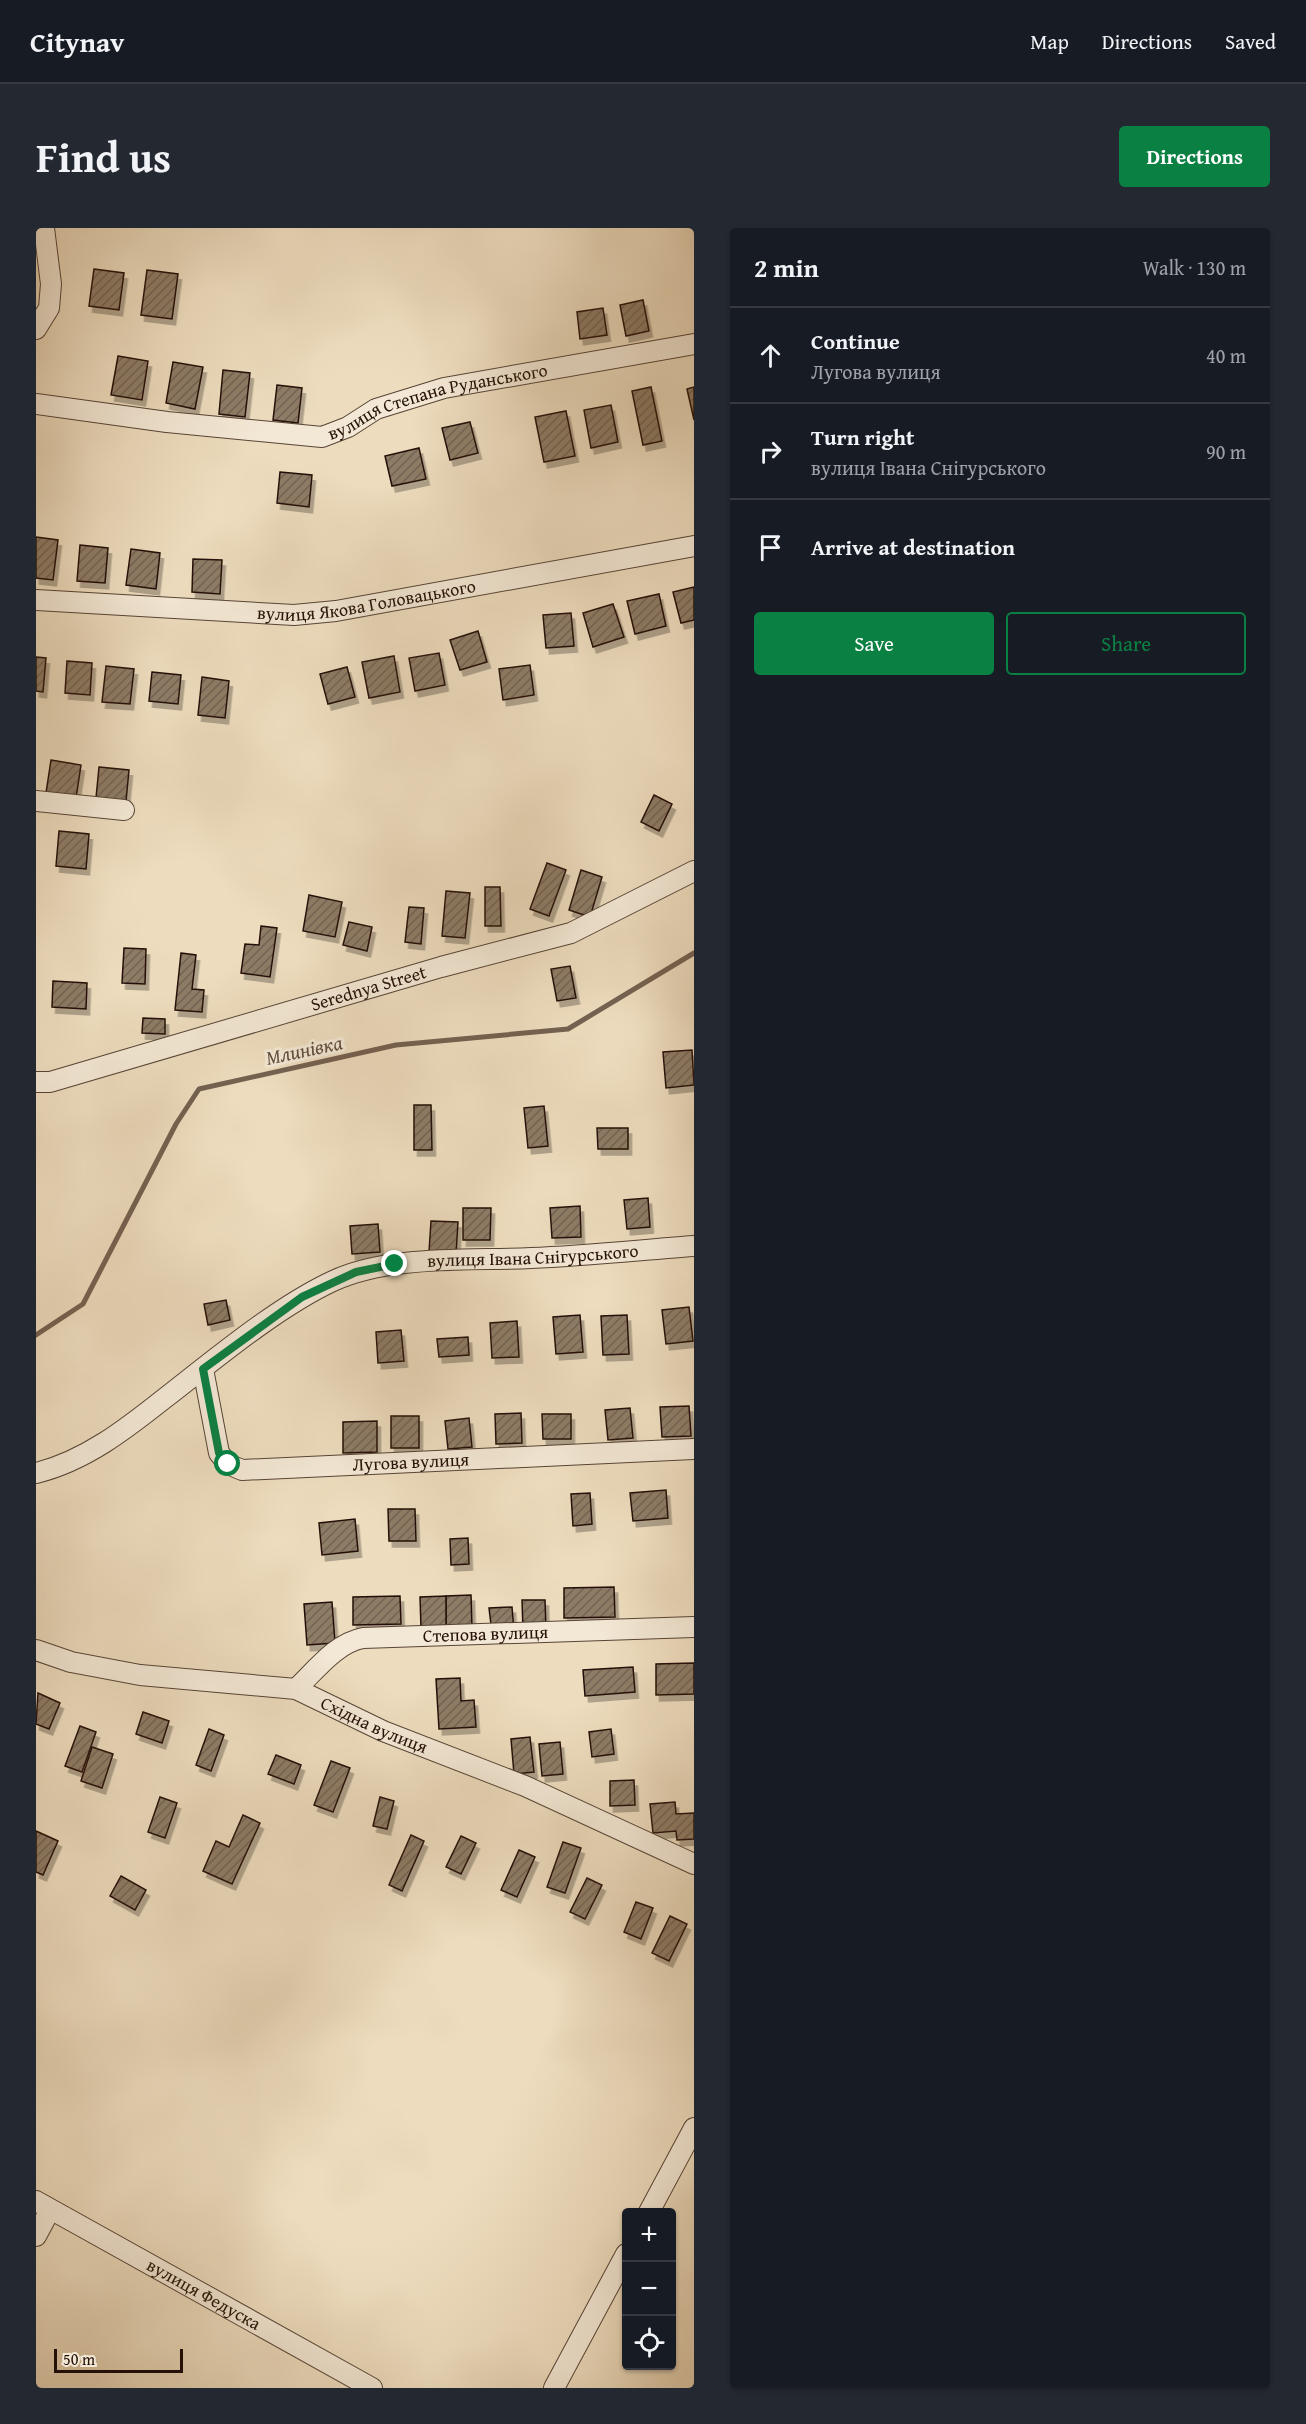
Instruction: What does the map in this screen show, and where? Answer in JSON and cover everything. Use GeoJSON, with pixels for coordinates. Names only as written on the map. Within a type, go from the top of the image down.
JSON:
{"type":"FeatureCollection","features":[{"type":"Feature","properties":{"kind":"street"},"geometry":{"type":"LineString","coordinates":[[36,329],[49,308],[51,284],[44,228]]}},
{"type":"Feature","properties":{"kind":"street","name":"вулиця Степана Руданського"},"geometry":{"type":"LineString","coordinates":[[36,404],[166,422],[322,437],[348,428],[376,409],[444,388],[694,344]]}},
{"type":"Feature","properties":{"kind":"street","name":"вулиця Якова Головацького"},"geometry":{"type":"LineString","coordinates":[[36,600],[294,615],[336,611],[694,546]]}},
{"type":"Feature","properties":{"kind":"street"},"geometry":{"type":"LineString","coordinates":[[36,801],[124,810]]}},
{"type":"Feature","properties":{"kind":"street","name":"Serednya Street"},"geometry":{"type":"LineString","coordinates":[[36,1082],[50,1082],[441,967],[571,933],[694,871]]}},
{"type":"Feature","properties":{"kind":"street","name":"вулиця Івана Снігурського"},"geometry":{"type":"LineString","coordinates":[[36,1473],[54,1468],[92,1450],[134,1423],[203,1369],[302,1297],[356,1272],[395,1264],[556,1257],[694,1246]]}},
{"type":"Feature","properties":{"kind":"street","name":"Лугова вулиця"},"geometry":{"type":"LineString","coordinates":[[203,1369],[219,1453],[228,1464],[243,1470],[694,1449]]}},
{"type":"Feature","properties":{"kind":"street","name":"Степова вулиця"},"geometry":{"type":"LineString","coordinates":[[296,1689],[350,1640],[694,1627]]}},
{"type":"Feature","properties":{"kind":"street","name":"Східна вулиця"},"geometry":{"type":"LineString","coordinates":[[36,1650],[71,1662],[140,1674],[296,1689],[383,1731],[525,1786],[694,1864]]}},
{"type":"Feature","properties":{"kind":"street"},"geometry":{"type":"LineString","coordinates":[[651,2208],[694,2128]]}},
{"type":"Feature","properties":{"kind":"street"},"geometry":{"type":"LineString","coordinates":[[36,2236],[43,2205]]}},
{"type":"Feature","properties":{"kind":"street","name":"вулиця Федуска"},"geometry":{"type":"LineString","coordinates":[[43,2205],[372,2388]]}},
{"type":"Feature","properties":{"kind":"street"},"geometry":{"type":"LineString","coordinates":[[554,2388],[623,2262]]}},
{"type":"Feature","properties":{"kind":"building"},"geometry":{"type":"Polygon","coordinates":[[[94,269],[124,273],[119,310],[89,306],[94,269]]]}},
{"type":"Feature","properties":{"kind":"building"},"geometry":{"type":"Polygon","coordinates":[[[147,270],[178,274],[172,319],[141,315],[147,270]]]}},
{"type":"Feature","properties":{"kind":"building"},"geometry":{"type":"Polygon","coordinates":[[[643,300],[649,331],[626,336],[620,305],[643,300]]]}},
{"type":"Feature","properties":{"kind":"building"},"geometry":{"type":"Polygon","coordinates":[[[603,308],[607,335],[580,339],[577,312],[603,308]]]}},
{"type":"Feature","properties":{"kind":"building"},"geometry":{"type":"Polygon","coordinates":[[[118,356],[148,361],[142,400],[111,395],[118,356]]]}},
{"type":"Feature","properties":{"kind":"building"},"geometry":{"type":"Polygon","coordinates":[[[173,362],[203,367],[195,409],[166,403],[173,362]]]}},
{"type":"Feature","properties":{"kind":"building"},"geometry":{"type":"Polygon","coordinates":[[[223,370],[250,373],[245,417],[219,414],[223,370]]]}},
{"type":"Feature","properties":{"kind":"building"},"geometry":{"type":"Polygon","coordinates":[[[277,385],[302,388],[298,423],[273,420],[277,385]]]}},
{"type":"Feature","properties":{"kind":"building"},"geometry":{"type":"Polygon","coordinates":[[[651,387],[662,441],[643,445],[632,391],[651,387]]]}},
{"type":"Feature","properties":{"kind":"building"},"geometry":{"type":"Polygon","coordinates":[[[694,387],[694,420],[687,389],[694,387]]]}},
{"type":"Feature","properties":{"kind":"building"},"geometry":{"type":"Polygon","coordinates":[[[611,405],[618,442],[591,448],[584,410],[611,405]]]}},
{"type":"Feature","properties":{"kind":"building"},"geometry":{"type":"Polygon","coordinates":[[[566,411],[575,456],[544,462],[535,417],[566,411]]]}},
{"type":"Feature","properties":{"kind":"building"},"geometry":{"type":"Polygon","coordinates":[[[470,422],[478,453],[450,460],[442,428],[470,422]]]}},
{"type":"Feature","properties":{"kind":"building"},"geometry":{"type":"Polygon","coordinates":[[[419,448],[426,479],[392,486],[385,456],[419,448]]]}},
{"type":"Feature","properties":{"kind":"building"},"geometry":{"type":"Polygon","coordinates":[[[280,472],[312,475],[309,507],[277,503],[280,472]]]}},
{"type":"Feature","properties":{"kind":"building"},"geometry":{"type":"Polygon","coordinates":[[[36,537],[58,540],[53,580],[36,578],[36,537]]]}},
{"type":"Feature","properties":{"kind":"building"},"geometry":{"type":"Polygon","coordinates":[[[80,545],[108,548],[105,583],[77,581],[80,545]]]}},
{"type":"Feature","properties":{"kind":"building"},"geometry":{"type":"Polygon","coordinates":[[[131,549],[160,553],[156,589],[126,585],[131,549]]]}},
{"type":"Feature","properties":{"kind":"building"},"geometry":{"type":"Polygon","coordinates":[[[193,559],[222,560],[220,594],[192,592],[193,559]]]}},
{"type":"Feature","properties":{"kind":"building"},"geometry":{"type":"Polygon","coordinates":[[[694,587],[694,620],[681,623],[673,592],[694,587]]]}},
{"type":"Feature","properties":{"kind":"building"},"geometry":{"type":"Polygon","coordinates":[[[659,594],[666,626],[635,634],[627,601],[659,594]]]}},
{"type":"Feature","properties":{"kind":"building"},"geometry":{"type":"Polygon","coordinates":[[[613,604],[624,637],[593,647],[583,613],[613,604]]]}},
{"type":"Feature","properties":{"kind":"building"},"geometry":{"type":"Polygon","coordinates":[[[571,613],[574,646],[546,648],[543,615],[571,613]]]}},
{"type":"Feature","properties":{"kind":"building"},"geometry":{"type":"Polygon","coordinates":[[[478,631],[487,662],[460,670],[450,640],[478,631]]]}},
{"type":"Feature","properties":{"kind":"building"},"geometry":{"type":"Polygon","coordinates":[[[439,653],[445,685],[415,691],[409,658],[439,653]]]}},
{"type":"Feature","properties":{"kind":"building"},"geometry":{"type":"Polygon","coordinates":[[[394,656],[400,692],[369,698],[362,662],[394,656]]]}},
{"type":"Feature","properties":{"kind":"building"},"geometry":{"type":"Polygon","coordinates":[[[36,657],[46,658],[43,692],[36,691],[36,657]]]}},
{"type":"Feature","properties":{"kind":"building"},"geometry":{"type":"Polygon","coordinates":[[[67,661],[92,663],[90,695],[65,693],[67,661]]]}},
{"type":"Feature","properties":{"kind":"building"},"geometry":{"type":"Polygon","coordinates":[[[530,665],[534,695],[503,700],[499,669],[530,665]]]}},
{"type":"Feature","properties":{"kind":"building"},"geometry":{"type":"Polygon","coordinates":[[[106,666],[134,669],[130,704],[102,702],[106,666]]]}},
{"type":"Feature","properties":{"kind":"building"},"geometry":{"type":"Polygon","coordinates":[[[347,667],[355,697],[328,704],[320,674],[347,667]]]}},
{"type":"Feature","properties":{"kind":"building"},"geometry":{"type":"Polygon","coordinates":[[[152,672],[181,675],[178,704],[149,701],[152,672]]]}},
{"type":"Feature","properties":{"kind":"building"},"geometry":{"type":"Polygon","coordinates":[[[202,677],[229,681],[225,718],[198,715],[202,677]]]}},
{"type":"Feature","properties":{"kind":"building"},"geometry":{"type":"Polygon","coordinates":[[[51,760],[81,765],[76,798],[46,793],[51,760]]]}},
{"type":"Feature","properties":{"kind":"building"},"geometry":{"type":"Polygon","coordinates":[[[99,767],[129,770],[126,801],[96,798],[99,767]]]}},
{"type":"Feature","properties":{"kind":"building"},"geometry":{"type":"Polygon","coordinates":[[[654,795],[672,804],[659,831],[641,822],[654,795]]]}},
{"type":"Feature","properties":{"kind":"building"},"geometry":{"type":"Polygon","coordinates":[[[59,831],[89,834],[86,869],[56,866],[59,831]]]}},
{"type":"Feature","properties":{"kind":"building"},"geometry":{"type":"Polygon","coordinates":[[[547,863],[566,870],[549,916],[530,909],[547,863]]]}},
{"type":"Feature","properties":{"kind":"building"},"geometry":{"type":"Polygon","coordinates":[[[581,870],[602,877],[590,917],[569,910],[581,870]]]}},
{"type":"Feature","properties":{"kind":"building"},"geometry":{"type":"Polygon","coordinates":[[[485,887],[500,887],[501,926],[485,926],[485,887]]]}},
{"type":"Feature","properties":{"kind":"building"},"geometry":{"type":"Polygon","coordinates":[[[446,891],[470,893],[465,938],[442,936],[446,891]]]}},
{"type":"Feature","properties":{"kind":"building"},"geometry":{"type":"Polygon","coordinates":[[[309,895],[342,902],[335,937],[303,931],[309,895]]]}},
{"type":"Feature","properties":{"kind":"building"},"geometry":{"type":"Polygon","coordinates":[[[409,907],[424,908],[421,944],[405,942],[409,907]]]}},
{"type":"Feature","properties":{"kind":"building"},"geometry":{"type":"Polygon","coordinates":[[[349,922],[372,927],[367,951],[343,945],[349,922]]]}},
{"type":"Feature","properties":{"kind":"building"},"geometry":{"type":"Polygon","coordinates":[[[261,926],[277,928],[270,977],[241,973],[245,944],[259,945],[261,926]]]}},
{"type":"Feature","properties":{"kind":"building"},"geometry":{"type":"Polygon","coordinates":[[[124,948],[146,949],[145,984],[122,983],[124,948]]]}},
{"type":"Feature","properties":{"kind":"building"},"geometry":{"type":"Polygon","coordinates":[[[181,953],[196,955],[192,989],[204,990],[202,1012],[175,1010],[181,953]]]}},
{"type":"Feature","properties":{"kind":"building"},"geometry":{"type":"Polygon","coordinates":[[[570,966],[576,998],[557,1001],[551,969],[570,966]]]}},
{"type":"Feature","properties":{"kind":"building"},"geometry":{"type":"Polygon","coordinates":[[[53,981],[87,983],[86,1009],[52,1007],[53,981]]]}},
{"type":"Feature","properties":{"kind":"building"},"geometry":{"type":"Polygon","coordinates":[[[143,1018],[165,1019],[165,1034],[142,1033],[143,1018]]]}},
{"type":"Feature","properties":{"kind":"building"},"geometry":{"type":"Polygon","coordinates":[[[692,1050],[694,1085],[666,1088],[663,1052],[692,1050]]]}},
{"type":"Feature","properties":{"kind":"building"},"geometry":{"type":"Polygon","coordinates":[[[414,1105],[431,1105],[432,1150],[414,1150],[414,1105]]]}},
{"type":"Feature","properties":{"kind":"building"},"geometry":{"type":"Polygon","coordinates":[[[544,1106],[548,1146],[528,1148],[524,1108],[544,1106]]]}},
{"type":"Feature","properties":{"kind":"building"},"geometry":{"type":"Polygon","coordinates":[[[597,1128],[628,1128],[628,1149],[598,1149],[597,1128]]]}},
{"type":"Feature","properties":{"kind":"building"},"geometry":{"type":"Polygon","coordinates":[[[648,1198],[650,1227],[627,1229],[624,1200],[648,1198]]]}},
{"type":"Feature","properties":{"kind":"building"},"geometry":{"type":"Polygon","coordinates":[[[580,1206],[581,1237],[552,1238],[550,1208],[580,1206]]]}},
{"type":"Feature","properties":{"kind":"building"},"geometry":{"type":"Polygon","coordinates":[[[463,1208],[491,1208],[490,1240],[463,1240],[463,1208]]]}},
{"type":"Feature","properties":{"kind":"building"},"geometry":{"type":"Polygon","coordinates":[[[431,1221],[458,1222],[456,1254],[429,1252],[431,1221]]]}},
{"type":"Feature","properties":{"kind":"building"},"geometry":{"type":"Polygon","coordinates":[[[378,1224],[380,1252],[352,1254],[350,1226],[378,1224]]]}},
{"type":"Feature","properties":{"kind":"building"},"geometry":{"type":"Polygon","coordinates":[[[226,1300],[230,1320],[208,1325],[204,1304],[226,1300]]]}},
{"type":"Feature","properties":{"kind":"building"},"geometry":{"type":"Polygon","coordinates":[[[689,1307],[693,1341],[666,1344],[662,1310],[689,1307]]]}},
{"type":"Feature","properties":{"kind":"building"},"geometry":{"type":"Polygon","coordinates":[[[580,1315],[583,1352],[556,1354],[553,1317],[580,1315]]]}},
{"type":"Feature","properties":{"kind":"building"},"geometry":{"type":"Polygon","coordinates":[[[627,1315],[629,1354],[603,1355],[601,1316],[627,1315]]]}},
{"type":"Feature","properties":{"kind":"building"},"geometry":{"type":"Polygon","coordinates":[[[517,1321],[519,1357],[492,1358],[490,1323],[517,1321]]]}},
{"type":"Feature","properties":{"kind":"building"},"geometry":{"type":"Polygon","coordinates":[[[401,1330],[404,1361],[378,1363],[376,1332],[401,1330]]]}},
{"type":"Feature","properties":{"kind":"building"},"geometry":{"type":"Polygon","coordinates":[[[468,1337],[469,1355],[439,1357],[437,1339],[468,1337]]]}},
{"type":"Feature","properties":{"kind":"building"},"geometry":{"type":"Polygon","coordinates":[[[689,1406],[691,1436],[662,1437],[660,1407],[689,1406]]]}},
{"type":"Feature","properties":{"kind":"building"},"geometry":{"type":"Polygon","coordinates":[[[630,1408],[633,1438],[608,1440],[605,1410],[630,1408]]]}},
{"type":"Feature","properties":{"kind":"building"},"geometry":{"type":"Polygon","coordinates":[[[521,1413],[522,1443],[496,1444],[495,1414],[521,1413]]]}},
{"type":"Feature","properties":{"kind":"building"},"geometry":{"type":"Polygon","coordinates":[[[542,1414],[571,1414],[571,1439],[543,1439],[542,1414]]]}},
{"type":"Feature","properties":{"kind":"building"},"geometry":{"type":"Polygon","coordinates":[[[391,1416],[419,1416],[419,1448],[391,1448],[391,1416]]]}},
{"type":"Feature","properties":{"kind":"building"},"geometry":{"type":"Polygon","coordinates":[[[469,1418],[472,1447],[448,1449],[445,1421],[469,1418]]]}},
{"type":"Feature","properties":{"kind":"building"},"geometry":{"type":"Polygon","coordinates":[[[377,1421],[377,1452],[343,1453],[343,1422],[377,1421]]]}},
{"type":"Feature","properties":{"kind":"building"},"geometry":{"type":"Polygon","coordinates":[[[666,1490],[668,1518],[633,1521],[630,1493],[666,1490]]]}},
{"type":"Feature","properties":{"kind":"building"},"geometry":{"type":"Polygon","coordinates":[[[590,1493],[592,1524],[573,1526],[571,1494],[590,1493]]]}},
{"type":"Feature","properties":{"kind":"building"},"geometry":{"type":"Polygon","coordinates":[[[388,1509],[415,1509],[416,1541],[389,1541],[388,1509]]]}},
{"type":"Feature","properties":{"kind":"building"},"geometry":{"type":"Polygon","coordinates":[[[355,1519],[358,1551],[322,1555],[319,1523],[355,1519]]]}},
{"type":"Feature","properties":{"kind":"building"},"geometry":{"type":"Polygon","coordinates":[[[468,1538],[469,1564],[451,1565],[450,1539],[468,1538]]]}},
{"type":"Feature","properties":{"kind":"building"},"geometry":{"type":"Polygon","coordinates":[[[614,1587],[615,1617],[564,1618],[564,1588],[614,1587]]]}},
{"type":"Feature","properties":{"kind":"building"},"geometry":{"type":"Polygon","coordinates":[[[471,1595],[472,1627],[446,1627],[446,1596],[471,1595]]]}},
{"type":"Feature","properties":{"kind":"building"},"geometry":{"type":"Polygon","coordinates":[[[400,1596],[401,1624],[353,1625],[353,1597],[400,1596]]]}},
{"type":"Feature","properties":{"kind":"building"},"geometry":{"type":"Polygon","coordinates":[[[446,1596],[446,1627],[421,1628],[420,1597],[446,1596]]]}},
{"type":"Feature","properties":{"kind":"building"},"geometry":{"type":"Polygon","coordinates":[[[522,1600],[545,1600],[546,1629],[523,1630],[522,1600]]]}},
{"type":"Feature","properties":{"kind":"building"},"geometry":{"type":"Polygon","coordinates":[[[332,1602],[335,1643],[307,1645],[304,1604],[332,1602]]]}},
{"type":"Feature","properties":{"kind":"building"},"geometry":{"type":"Polygon","coordinates":[[[512,1607],[514,1631],[492,1633],[489,1608],[512,1607]]]}},
{"type":"Feature","properties":{"kind":"building"},"geometry":{"type":"Polygon","coordinates":[[[694,1663],[694,1694],[656,1695],[656,1664],[694,1663]]]}},
{"type":"Feature","properties":{"kind":"building"},"geometry":{"type":"Polygon","coordinates":[[[633,1667],[635,1692],[585,1696],[583,1670],[633,1667]]]}},
{"type":"Feature","properties":{"kind":"building"},"geometry":{"type":"Polygon","coordinates":[[[460,1678],[461,1701],[474,1700],[476,1727],[439,1729],[436,1679],[460,1678]]]}},
{"type":"Feature","properties":{"kind":"building"},"geometry":{"type":"Polygon","coordinates":[[[38,1693],[60,1703],[49,1729],[36,1724],[38,1693]]]}},
{"type":"Feature","properties":{"kind":"building"},"geometry":{"type":"Polygon","coordinates":[[[143,1712],[169,1721],[162,1743],[136,1734],[143,1712]]]}},
{"type":"Feature","properties":{"kind":"building"},"geometry":{"type":"Polygon","coordinates":[[[80,1726],[96,1732],[82,1772],[65,1766],[80,1726]]]}},
{"type":"Feature","properties":{"kind":"building"},"geometry":{"type":"Polygon","coordinates":[[[209,1729],[224,1735],[211,1771],[196,1765],[209,1729]]]}},
{"type":"Feature","properties":{"kind":"building"},"geometry":{"type":"Polygon","coordinates":[[[611,1729],[614,1754],[592,1757],[589,1732],[611,1729]]]}},
{"type":"Feature","properties":{"kind":"building"},"geometry":{"type":"Polygon","coordinates":[[[530,1737],[534,1772],[514,1774],[511,1739],[530,1737]]]}},
{"type":"Feature","properties":{"kind":"building"},"geometry":{"type":"Polygon","coordinates":[[[560,1742],[563,1774],[542,1776],[539,1744],[560,1742]]]}},
{"type":"Feature","properties":{"kind":"building"},"geometry":{"type":"Polygon","coordinates":[[[92,1747],[113,1754],[102,1788],[81,1781],[92,1747]]]}},
{"type":"Feature","properties":{"kind":"building"},"geometry":{"type":"Polygon","coordinates":[[[276,1755],[301,1765],[294,1784],[268,1774],[276,1755]]]}},
{"type":"Feature","properties":{"kind":"building"},"geometry":{"type":"Polygon","coordinates":[[[331,1761],[350,1768],[333,1812],[314,1805],[331,1761]]]}},
{"type":"Feature","properties":{"kind":"building"},"geometry":{"type":"Polygon","coordinates":[[[634,1780],[635,1805],[610,1806],[610,1781],[634,1780]]]}},
{"type":"Feature","properties":{"kind":"building"},"geometry":{"type":"Polygon","coordinates":[[[160,1797],[177,1803],[165,1838],[148,1832],[160,1797]]]}},
{"type":"Feature","properties":{"kind":"building"},"geometry":{"type":"Polygon","coordinates":[[[380,1797],[394,1801],[387,1829],[373,1826],[380,1797]]]}},
{"type":"Feature","properties":{"kind":"building"},"geometry":{"type":"Polygon","coordinates":[[[675,1802],[676,1814],[694,1813],[694,1839],[677,1840],[676,1831],[653,1833],[650,1804],[675,1802]]]}},
{"type":"Feature","properties":{"kind":"building"},"geometry":{"type":"Polygon","coordinates":[[[243,1815],[260,1823],[232,1884],[203,1871],[216,1841],[229,1847],[243,1815]]]}},
{"type":"Feature","properties":{"kind":"building"},"geometry":{"type":"Polygon","coordinates":[[[36,1831],[58,1841],[43,1875],[36,1872],[36,1831]]]}},
{"type":"Feature","properties":{"kind":"building"},"geometry":{"type":"Polygon","coordinates":[[[411,1835],[424,1841],[402,1891],[389,1885],[411,1835]]]}},
{"type":"Feature","properties":{"kind":"building"},"geometry":{"type":"Polygon","coordinates":[[[461,1836],[476,1843],[461,1874],[446,1867],[461,1836]]]}},
{"type":"Feature","properties":{"kind":"building"},"geometry":{"type":"Polygon","coordinates":[[[563,1842],[581,1848],[565,1893],[547,1887],[563,1842]]]}},
{"type":"Feature","properties":{"kind":"building"},"geometry":{"type":"Polygon","coordinates":[[[519,1850],[535,1857],[517,1897],[501,1890],[519,1850]]]}},
{"type":"Feature","properties":{"kind":"building"},"geometry":{"type":"Polygon","coordinates":[[[121,1876],[146,1890],[135,1910],[110,1896],[121,1876]]]}},
{"type":"Feature","properties":{"kind":"building"},"geometry":{"type":"Polygon","coordinates":[[[587,1878],[602,1885],[585,1919],[570,1912],[587,1878]]]}},
{"type":"Feature","properties":{"kind":"building"},"geometry":{"type":"Polygon","coordinates":[[[636,1902],[653,1908],[641,1939],[624,1932],[636,1902]]]}},
{"type":"Feature","properties":{"kind":"building"},"geometry":{"type":"Polygon","coordinates":[[[670,1916],[687,1924],[669,1961],[652,1953],[670,1916]]]}},
{"type":"Feature","properties":{"kind":"waterway","name":"Млинівка"},"geometry":{"type":"LineString","coordinates":[[36,1335],[83,1304],[176,1124],[199,1089],[396,1045],[568,1029],[694,953]]}},
{"type":"Feature","properties":{"kind":"route"},"geometry":{"type":"LineString","coordinates":[[228,1464],[219,1453],[203,1369],[302,1297],[356,1272],[395,1264]]}}]}
